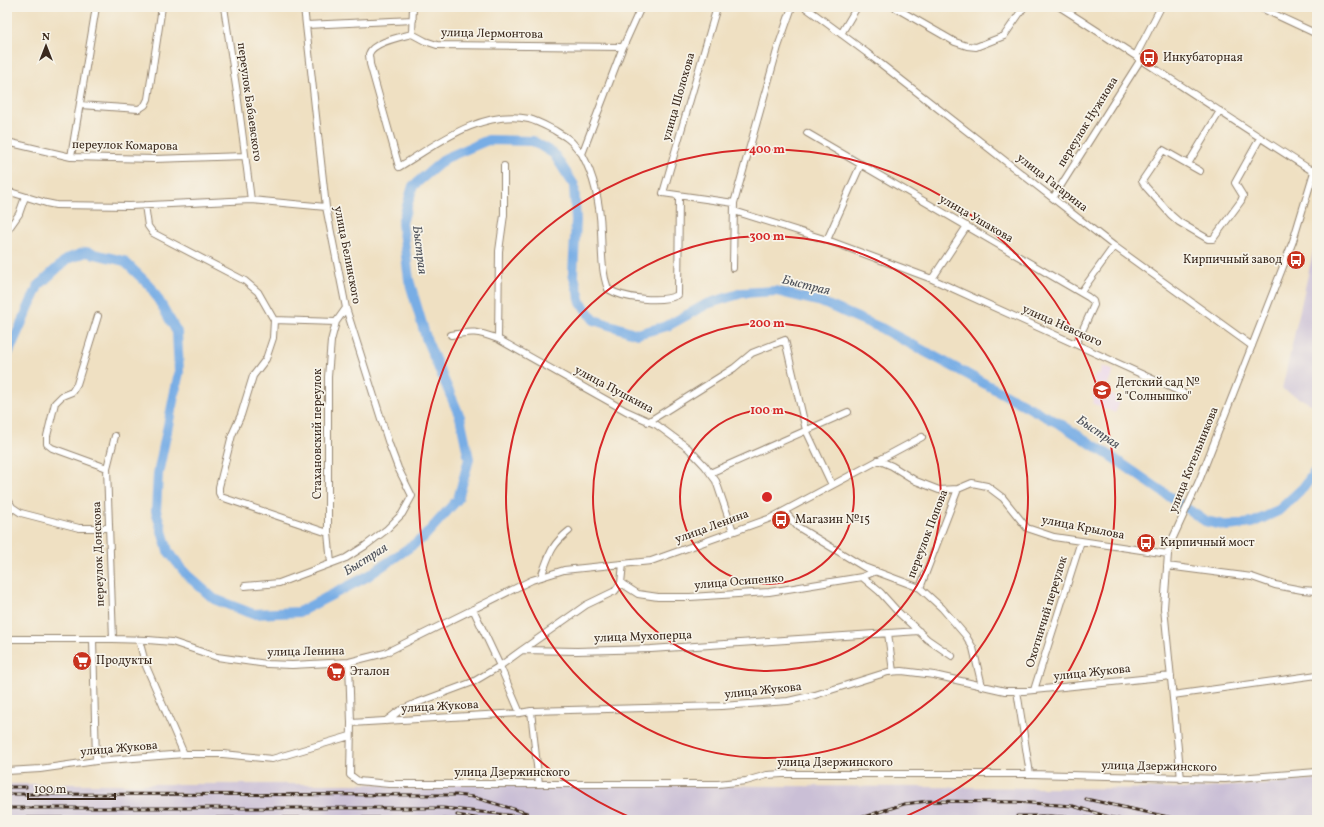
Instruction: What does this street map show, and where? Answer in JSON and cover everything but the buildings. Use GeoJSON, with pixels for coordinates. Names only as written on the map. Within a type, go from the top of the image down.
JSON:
{"type":"FeatureCollection","features":[{"type":"Feature","properties":{"kind":"street"},"geometry":{"type":"LineString","coordinates":[[71,157],[96,7]]}},
{"type":"Feature","properties":{"kind":"street"},"geometry":{"type":"LineString","coordinates":[[80,105],[139,109],[145,105],[148,99],[162,7]]}},
{"type":"Feature","properties":{"kind":"street","name":"переулок Бабаевского"},"geometry":{"type":"LineString","coordinates":[[224,7],[251,200]]}},
{"type":"Feature","properties":{"kind":"street","name":"улица Белинского"},"geometry":{"type":"LineString","coordinates":[[304,7],[326,207],[346,308],[388,444],[412,496],[402,514],[386,530],[346,558],[331,563]]}},
{"type":"Feature","properties":{"kind":"street"},"geometry":{"type":"LineString","coordinates":[[413,7],[412,34],[381,43],[369,54],[370,64],[399,167],[448,137],[477,124],[492,120],[511,118],[529,119],[568,138],[582,154],[589,167],[596,187],[601,230],[601,257],[604,278],[608,289],[615,294],[627,297],[670,299],[678,295],[679,196],[734,203]]}},
{"type":"Feature","properties":{"kind":"street"},"geometry":{"type":"LineString","coordinates":[[582,154],[623,47],[641,7]]}},
{"type":"Feature","properties":{"kind":"street","name":"улица Шолохова"},"geometry":{"type":"LineString","coordinates":[[679,196],[662,193],[717,7]]}},
{"type":"Feature","properties":{"kind":"street"},"geometry":{"type":"LineString","coordinates":[[733,268],[734,203],[778,47],[792,7]]}},
{"type":"Feature","properties":{"kind":"street","name":"улица Гагарина"},"geometry":{"type":"LineString","coordinates":[[805,7],[1114,246],[1252,346]]}},
{"type":"Feature","properties":{"kind":"street"},"geometry":{"type":"LineString","coordinates":[[841,34],[857,7]]}},
{"type":"Feature","properties":{"kind":"street"},"geometry":{"type":"LineString","coordinates":[[894,7],[954,42],[976,47],[1004,36],[1024,7]]}},
{"type":"Feature","properties":{"kind":"street"},"geometry":{"type":"LineString","coordinates":[[1060,7],[1314,172]]}},
{"type":"Feature","properties":{"kind":"street","name":"переулок Нужнова"},"geometry":{"type":"LineString","coordinates":[[1053,198],[1138,57],[1161,7]]}},
{"type":"Feature","properties":{"kind":"street"},"geometry":{"type":"LineString","coordinates":[[1259,7],[1317,34]]}},
{"type":"Feature","properties":{"kind":"street"},"geometry":{"type":"LineString","coordinates":[[306,25],[413,20]]}},
{"type":"Feature","properties":{"kind":"street","name":"улица Лермонтова"},"geometry":{"type":"LineString","coordinates":[[412,34],[437,45],[623,47]]}},
{"type":"Feature","properties":{"kind":"street"},"geometry":{"type":"LineString","coordinates":[[1188,164],[1220,111]]}},
{"type":"Feature","properties":{"kind":"street","name":"улица Ушакова"},"geometry":{"type":"LineString","coordinates":[[807,132],[1081,292],[1093,301],[1094,305],[1076,344]]}},
{"type":"Feature","properties":{"kind":"street"},"geometry":{"type":"LineString","coordinates":[[1200,170],[1163,150],[1142,181],[1175,218],[1193,230],[1213,239],[1241,201],[1243,196],[1235,183],[1260,138]]}},
{"type":"Feature","properties":{"kind":"street","name":"переулок Комарова"},"geometry":{"type":"LineString","coordinates":[[7,142],[71,157],[154,159],[245,156]]}},
{"type":"Feature","properties":{"kind":"street","name":"улица Котельникова"},"geometry":{"type":"LineString","coordinates":[[1181,779],[1164,608],[1168,554],[1172,540],[1199,481],[1293,241],[1317,162]]}},
{"type":"Feature","properties":{"kind":"street"},"geometry":{"type":"LineString","coordinates":[[827,240],[861,164]]}},
{"type":"Feature","properties":{"kind":"street"},"geometry":{"type":"LineString","coordinates":[[498,339],[499,251],[504,215],[504,166]]}},
{"type":"Feature","properties":{"kind":"street"},"geometry":{"type":"LineString","coordinates":[[7,191],[56,205],[130,206],[251,200],[326,207]]}},
{"type":"Feature","properties":{"kind":"street"},"geometry":{"type":"LineString","coordinates":[[7,231],[19,214],[24,197]]}},
{"type":"Feature","properties":{"kind":"street"},"geometry":{"type":"LineString","coordinates":[[145,205],[148,226],[152,233],[245,281],[258,292],[274,320],[274,338],[266,359],[253,376],[241,415],[232,434],[218,487],[218,493],[221,497],[328,534]]}},
{"type":"Feature","properties":{"kind":"street","name":"улица Невского"},"geometry":{"type":"LineString","coordinates":[[734,211],[827,240],[932,279],[1183,393]]}},
{"type":"Feature","properties":{"kind":"street"},"geometry":{"type":"LineString","coordinates":[[932,279],[967,226]]}},
{"type":"Feature","properties":{"kind":"street"},"geometry":{"type":"LineString","coordinates":[[1081,292],[1114,246]]}},
{"type":"Feature","properties":{"kind":"street","name":"Стахановский переулок"},"geometry":{"type":"LineString","coordinates":[[331,563],[328,534],[328,377],[331,341],[336,322],[346,308]]}},
{"type":"Feature","properties":{"kind":"street"},"geometry":{"type":"LineString","coordinates":[[98,316],[77,384],[72,392],[62,396],[55,403],[48,436],[48,444],[52,448],[107,468]]}},
{"type":"Feature","properties":{"kind":"street"},"geometry":{"type":"LineString","coordinates":[[274,320],[336,322]]}},
{"type":"Feature","properties":{"kind":"street","name":"улица Пушкина"},"geometry":{"type":"LineString","coordinates":[[451,335],[470,332],[483,333],[498,339],[626,411],[657,425],[688,448],[705,466],[716,481],[733,531]]}},
{"type":"Feature","properties":{"kind":"street"},"geometry":{"type":"LineString","coordinates":[[648,422],[734,368],[752,353],[785,340],[806,430],[832,485]]}},
{"type":"Feature","properties":{"kind":"street"},"geometry":{"type":"LineString","coordinates":[[710,473],[848,412]]}},
{"type":"Feature","properties":{"kind":"street","name":"переулок Донскова"},"geometry":{"type":"LineString","coordinates":[[113,639],[107,468],[115,436]]}},
{"type":"Feature","properties":{"kind":"street","name":"улица Ленина"},"geometry":{"type":"LineString","coordinates":[[7,639],[113,639],[172,642],[217,657],[267,664],[292,665],[349,662],[384,654],[473,608],[541,577],[564,570],[651,561],[771,518],[922,437]]}},
{"type":"Feature","properties":{"kind":"street","name":"улица Крылова"},"geometry":{"type":"LineString","coordinates":[[878,460],[892,466],[916,481],[939,490],[958,489],[972,483],[987,486],[1003,498],[1027,528],[1054,536],[1081,541],[1168,554]]}},
{"type":"Feature","properties":{"kind":"street","name":"переулок Попова"},"geometry":{"type":"LineString","coordinates":[[920,588],[958,489]]}},
{"type":"Feature","properties":{"kind":"street"},"geometry":{"type":"LineString","coordinates":[[7,498],[12,507],[21,513],[79,528],[109,528]]}},
{"type":"Feature","properties":{"kind":"street"},"geometry":{"type":"LineString","coordinates":[[7,518],[12,507]]}},
{"type":"Feature","properties":{"kind":"street"},"geometry":{"type":"LineString","coordinates":[[784,511],[798,527],[864,567],[920,588],[942,608],[966,636],[973,648],[982,686]]}},
{"type":"Feature","properties":{"kind":"street"},"geometry":{"type":"LineString","coordinates":[[541,577],[550,553],[558,541],[569,531]]}},
{"type":"Feature","properties":{"kind":"street","name":"Охотничий переулок"},"geometry":{"type":"LineString","coordinates":[[1034,690],[1081,541]]}},
{"type":"Feature","properties":{"kind":"street"},"geometry":{"type":"LineString","coordinates":[[245,586],[279,582],[331,563]]}},
{"type":"Feature","properties":{"kind":"street"},"geometry":{"type":"LineString","coordinates":[[386,721],[399,711],[473,682],[500,666],[586,605],[615,591],[621,583],[623,564]]}},
{"type":"Feature","properties":{"kind":"street"},"geometry":{"type":"LineString","coordinates":[[1167,566],[1252,577],[1275,585],[1317,591]]}},
{"type":"Feature","properties":{"kind":"street","name":"улица Осипенко"},"geometry":{"type":"LineString","coordinates":[[621,583],[638,594],[658,597],[690,597],[769,592],[862,577],[876,571]]}},
{"type":"Feature","properties":{"kind":"street"},"geometry":{"type":"LineString","coordinates":[[862,577],[880,592],[898,612],[927,639],[952,656]]}},
{"type":"Feature","properties":{"kind":"street"},"geometry":{"type":"LineString","coordinates":[[473,608],[520,713]]}},
{"type":"Feature","properties":{"kind":"street","name":"улица Мухоперца"},"geometry":{"type":"LineString","coordinates":[[522,650],[577,651],[651,649],[919,631]]}},
{"type":"Feature","properties":{"kind":"street"},"geometry":{"type":"LineString","coordinates":[[888,633],[893,672]]}},
{"type":"Feature","properties":{"kind":"street"},"geometry":{"type":"LineString","coordinates":[[93,639],[96,762]]}},
{"type":"Feature","properties":{"kind":"street"},"geometry":{"type":"LineString","coordinates":[[139,640],[146,666],[184,754]]}},
{"type":"Feature","properties":{"kind":"street"},"geometry":{"type":"LineString","coordinates":[[349,662],[350,736]]}},
{"type":"Feature","properties":{"kind":"street","name":"улица Жукова"},"geometry":{"type":"LineString","coordinates":[[351,723],[520,713],[531,711],[716,706],[788,701],[844,687],[868,677],[888,672],[934,675],[1004,691],[1034,690],[1171,676]]}},
{"type":"Feature","properties":{"kind":"street"},"geometry":{"type":"LineString","coordinates":[[1173,695],[1317,675]]}},
{"type":"Feature","properties":{"kind":"street"},"geometry":{"type":"LineString","coordinates":[[1017,691],[1030,774]]}},
{"type":"Feature","properties":{"kind":"street"},"geometry":{"type":"LineString","coordinates":[[531,711],[539,784]]}},
{"type":"Feature","properties":{"kind":"street","name":"улица Жукова"},"geometry":{"type":"LineString","coordinates":[[7,771],[184,754],[223,754],[272,760],[350,736]]}},
{"type":"Feature","properties":{"kind":"street","name":"улица Дзержинского"},"geometry":{"type":"LineString","coordinates":[[350,736],[350,775],[358,781],[389,784],[718,784],[767,775],[782,774],[1030,774],[1225,779],[1317,772]]}},
{"type":"Feature","properties":{"kind":"shaded area"},"geometry":{"type":"Polygon","coordinates":[[[1317,235],[1317,407],[1282,389],[1317,235]]]}},
{"type":"Feature","properties":{"kind":"shaded area","name":"Детский сад № 2 \"Солнышко\""},"geometry":{"type":"Polygon","coordinates":[[[1102,366],[1114,371],[1106,388],[1109,389],[1108,393],[1121,399],[1115,413],[1092,403],[1094,393],[1097,394],[1098,392],[1093,389],[1096,382],[1093,380],[1096,374],[1099,375],[1102,366]]]}},
{"type":"Feature","properties":{"kind":"shaded area"},"geometry":{"type":"Polygon","coordinates":[[[1317,780],[1317,820],[7,820],[7,784],[508,784],[1189,789],[1317,780]]]}},
{"type":"Feature","properties":{"kind":"waterway","name":"Быстрая"},"geometry":{"type":"LineString","coordinates":[[7,356],[38,286],[67,259],[86,252],[124,261],[151,287],[177,332],[179,372],[158,474],[156,511],[168,551],[187,575],[214,599],[253,614],[299,612],[368,576],[423,538],[458,499],[469,459],[460,417],[427,341],[409,280],[402,223],[413,186],[446,158],[488,140],[533,141],[554,154],[574,185],[576,221],[573,273],[581,303],[594,320],[637,334],[667,326],[707,304],[742,293],[776,291],[821,302],[881,328],[1062,425],[1115,459],[1205,521],[1228,526],[1252,523],[1278,511],[1303,488],[1317,469]]}},
{"type":"Feature","properties":{"kind":"railway"},"geometry":{"type":"LineString","coordinates":[[7,787],[26,787]]}},
{"type":"Feature","properties":{"kind":"railway"},"geometry":{"type":"LineString","coordinates":[[7,794],[457,795],[473,797],[527,813]]}},
{"type":"Feature","properties":{"kind":"railway"},"geometry":{"type":"LineString","coordinates":[[1086,799],[1173,818],[1211,820]]}},
{"type":"Feature","properties":{"kind":"railway"},"geometry":{"type":"LineString","coordinates":[[854,820],[904,804],[928,801],[1016,802],[1073,806],[1123,820]]}},
{"type":"Feature","properties":{"kind":"railway"},"geometry":{"type":"LineString","coordinates":[[7,808],[443,808],[554,820]]}},
{"type":"Feature","properties":{"kind":"railway"},"geometry":{"type":"LineString","coordinates":[[457,815],[487,820]]}},
{"type":"Feature","properties":{"kind":"railway"},"geometry":{"type":"LineString","coordinates":[[1017,816],[1101,819]]}},
{"type":"Feature","properties":{"kind":"railway"},"geometry":{"type":"LineString","coordinates":[[7,818],[409,818],[464,820]]}},
{"type":"Feature","properties":{"kind":"railway"},"geometry":{"type":"LineString","coordinates":[[871,820],[886,819]]}},
{"type":"Feature","properties":{"kind":"railway"},"geometry":{"type":"LineString","coordinates":[[1271,820],[1317,819]]}},
{"type":"Feature","properties":{"kind":"place","name":"Инкубаторная"},"geometry":{"type":"Point","coordinates":[1149,58]}},
{"type":"Feature","properties":{"kind":"place","name":"Кирпичный завод"},"geometry":{"type":"Point","coordinates":[1296,260]}},
{"type":"Feature","properties":{"kind":"place","name":"Детский сад № 2 \"Солнышко\""},"geometry":{"type":"Point","coordinates":[1102,390]}},
{"type":"Feature","properties":{"kind":"place","name":"Магазин №15"},"geometry":{"type":"Point","coordinates":[781,520]}},
{"type":"Feature","properties":{"kind":"place","name":"Кирпичный мост"},"geometry":{"type":"Point","coordinates":[1146,543]}},
{"type":"Feature","properties":{"kind":"place","name":"Продукты"},"geometry":{"type":"Point","coordinates":[82,661]}},
{"type":"Feature","properties":{"kind":"place","name":"Эталон"},"geometry":{"type":"Point","coordinates":[336,672]}}]}
